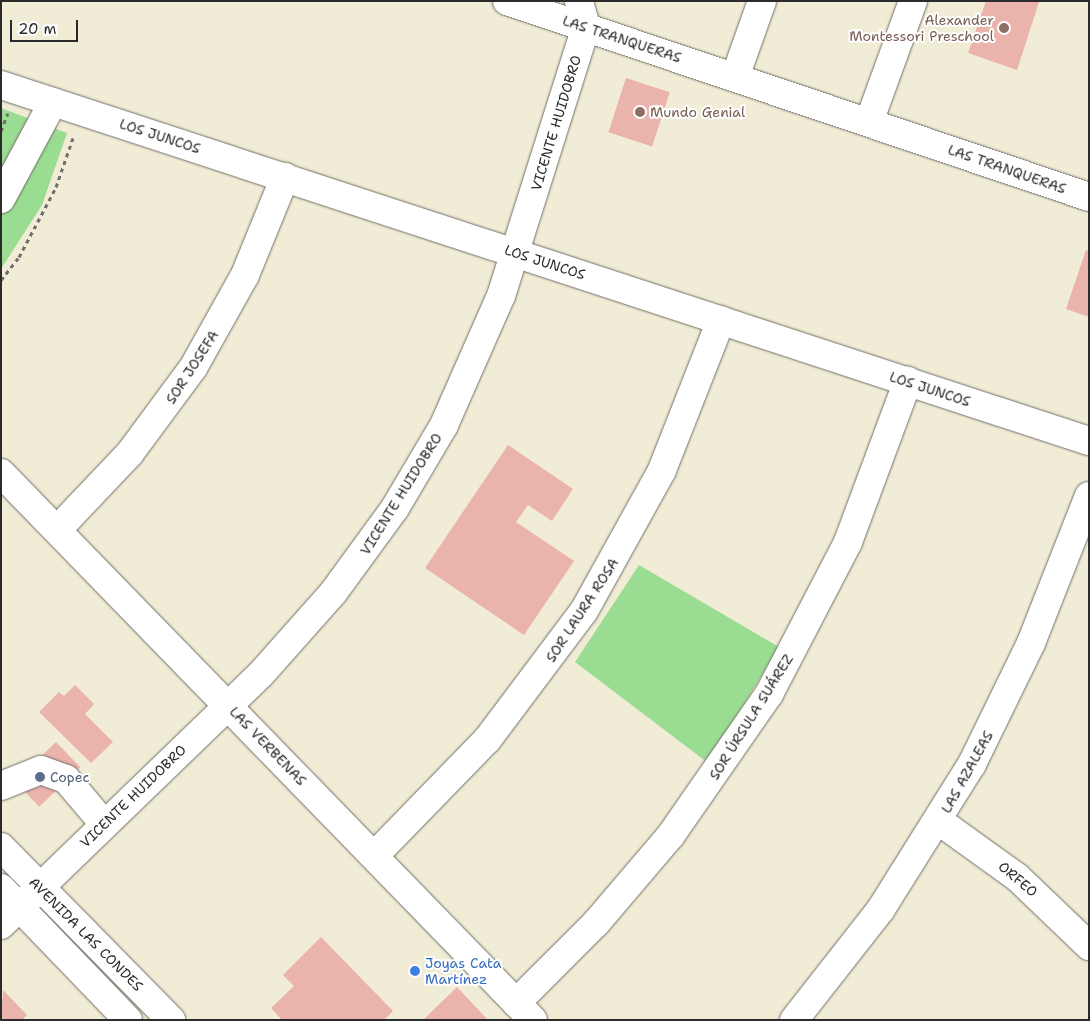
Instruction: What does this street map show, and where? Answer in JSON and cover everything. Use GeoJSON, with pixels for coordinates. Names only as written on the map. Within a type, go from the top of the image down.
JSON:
{"type":"FeatureCollection","features":[{"type":"Feature","properties":{"kind":"street","name":"LAS TRANQUERAS"},"geometry":{"type":"LineString","coordinates":[[508,1],[583,14],[736,77],[1089,197]]}},
{"type":"Feature","properties":{"kind":"street"},"geometry":{"type":"LineString","coordinates":[[736,77],[762,1]]}},
{"type":"Feature","properties":{"kind":"street"},"geometry":{"type":"LineString","coordinates":[[869,122],[913,1]]}},
{"type":"Feature","properties":{"kind":"street","name":"VICENTE HUIDOBRO"},"geometry":{"type":"LineString","coordinates":[[7,906],[38,886],[228,705],[328,600],[395,508],[466,381],[516,252],[583,14]]}},
{"type":"Feature","properties":{"kind":"street","name":"LOS JUNCOS"},"geometry":{"type":"LineString","coordinates":[[1,85],[1089,441]]}},
{"type":"Feature","properties":{"kind":"street"},"geometry":{"type":"LineString","coordinates":[[1,199],[53,102]]}},
{"type":"Feature","properties":{"kind":"street","name":"SOR JOSEFA"},"geometry":{"type":"LineString","coordinates":[[57,530],[130,453],[193,368],[245,275],[285,177]]}},
{"type":"Feature","properties":{"kind":"street","name":"SOR LAURA ROSA"},"geometry":{"type":"LineString","coordinates":[[375,856],[487,740],[584,611],[662,470],[721,320]]}},
{"type":"Feature","properties":{"kind":"street","name":"SOR ÚRSULA SUÁREZ"},"geometry":{"type":"LineString","coordinates":[[525,1011],[635,879],[706,789],[758,710],[848,542],[908,381]]}},
{"type":"Feature","properties":{"kind":"street","name":"LAS VERBENAS"},"geometry":{"type":"LineString","coordinates":[[1,473],[525,1011]]}},
{"type":"Feature","properties":{"kind":"street","name":"LAS AZALEAS"},"geometry":{"type":"LineString","coordinates":[[794,1020],[881,909],[939,821],[1004,706],[1089,496]]}},
{"type":"Feature","properties":{"kind":"street"},"geometry":{"type":"LineString","coordinates":[[1,786],[42,770],[66,779],[104,824]]}},
{"type":"Feature","properties":{"kind":"street","name":"ORFEO"},"geometry":{"type":"LineString","coordinates":[[939,821],[1017,877],[1089,946]]}},
{"type":"Feature","properties":{"kind":"street","name":"AVENIDA LAS CONDES"},"geometry":{"type":"LineString","coordinates":[[1,847],[171,1020]]}},
{"type":"Feature","properties":{"kind":"street","name":"AVENIDA LAS CONDES"},"geometry":{"type":"LineString","coordinates":[[7,906],[128,1020]]}},
{"type":"Feature","properties":{"kind":"path"},"geometry":{"type":"LineString","coordinates":[[1,280],[19,257],[56,187],[82,111]]}},
{"type":"Feature","properties":{"kind":"green space"},"geometry":{"type":"Polygon","coordinates":[[[1,108],[67,133],[42,205],[1,269],[1,108]]]}},
{"type":"Feature","properties":{"kind":"green space"},"geometry":{"type":"Polygon","coordinates":[[[639,565],[779,647],[708,763],[575,662],[639,565]]]}},
{"type":"Feature","properties":{"kind":"building","name":"Alexander Montessori Preschool"},"geometry":{"type":"Polygon","coordinates":[[[986,1],[1039,2],[1017,70],[968,53],[986,1]]]}},
{"type":"Feature","properties":{"kind":"building","name":"Mundo Genial"},"geometry":{"type":"Polygon","coordinates":[[[626,78],[670,92],[652,146],[608,132],[626,78]]]}},
{"type":"Feature","properties":{"kind":"building"},"geometry":{"type":"Polygon","coordinates":[[[1086,250],[1089,251],[1089,317],[1066,309],[1086,250]]]}},
{"type":"Feature","properties":{"kind":"building"},"geometry":{"type":"Polygon","coordinates":[[[508,445],[573,489],[552,521],[528,505],[516,522],[574,561],[524,635],[425,568],[508,445]]]}},
{"type":"Feature","properties":{"kind":"building"},"geometry":{"type":"Polygon","coordinates":[[[75,685],[94,704],[85,714],[113,742],[91,763],[39,712],[59,692],[64,696],[75,685]]]}},
{"type":"Feature","properties":{"kind":"building"},"geometry":{"type":"Polygon","coordinates":[[[56,742],[80,767],[39,807],[15,782],[56,742]]]}},
{"type":"Feature","properties":{"kind":"building"},"geometry":{"type":"Polygon","coordinates":[[[321,937],[393,1011],[384,1020],[282,1020],[271,1008],[294,986],[283,975],[321,937]]]}},
{"type":"Feature","properties":{"kind":"building"},"geometry":{"type":"Polygon","coordinates":[[[457,987],[488,1020],[423,1020],[457,987]]]}},
{"type":"Feature","properties":{"kind":"building"},"geometry":{"type":"Polygon","coordinates":[[[3,990],[27,1015],[22,1020],[1,1020],[3,990]]]}},
{"type":"Feature","properties":{"kind":"place","name":"Alexander Montessori Preschool"},"geometry":{"type":"Point","coordinates":[1004,28]}},
{"type":"Feature","properties":{"kind":"place","name":"Mundo Genial"},"geometry":{"type":"Point","coordinates":[640,112]}},
{"type":"Feature","properties":{"kind":"place","name":"Copec"},"geometry":{"type":"Point","coordinates":[40,777]}},
{"type":"Feature","properties":{"kind":"place","name":"Joyas Cata Martínez"},"geometry":{"type":"Point","coordinates":[415,971]}}]}
